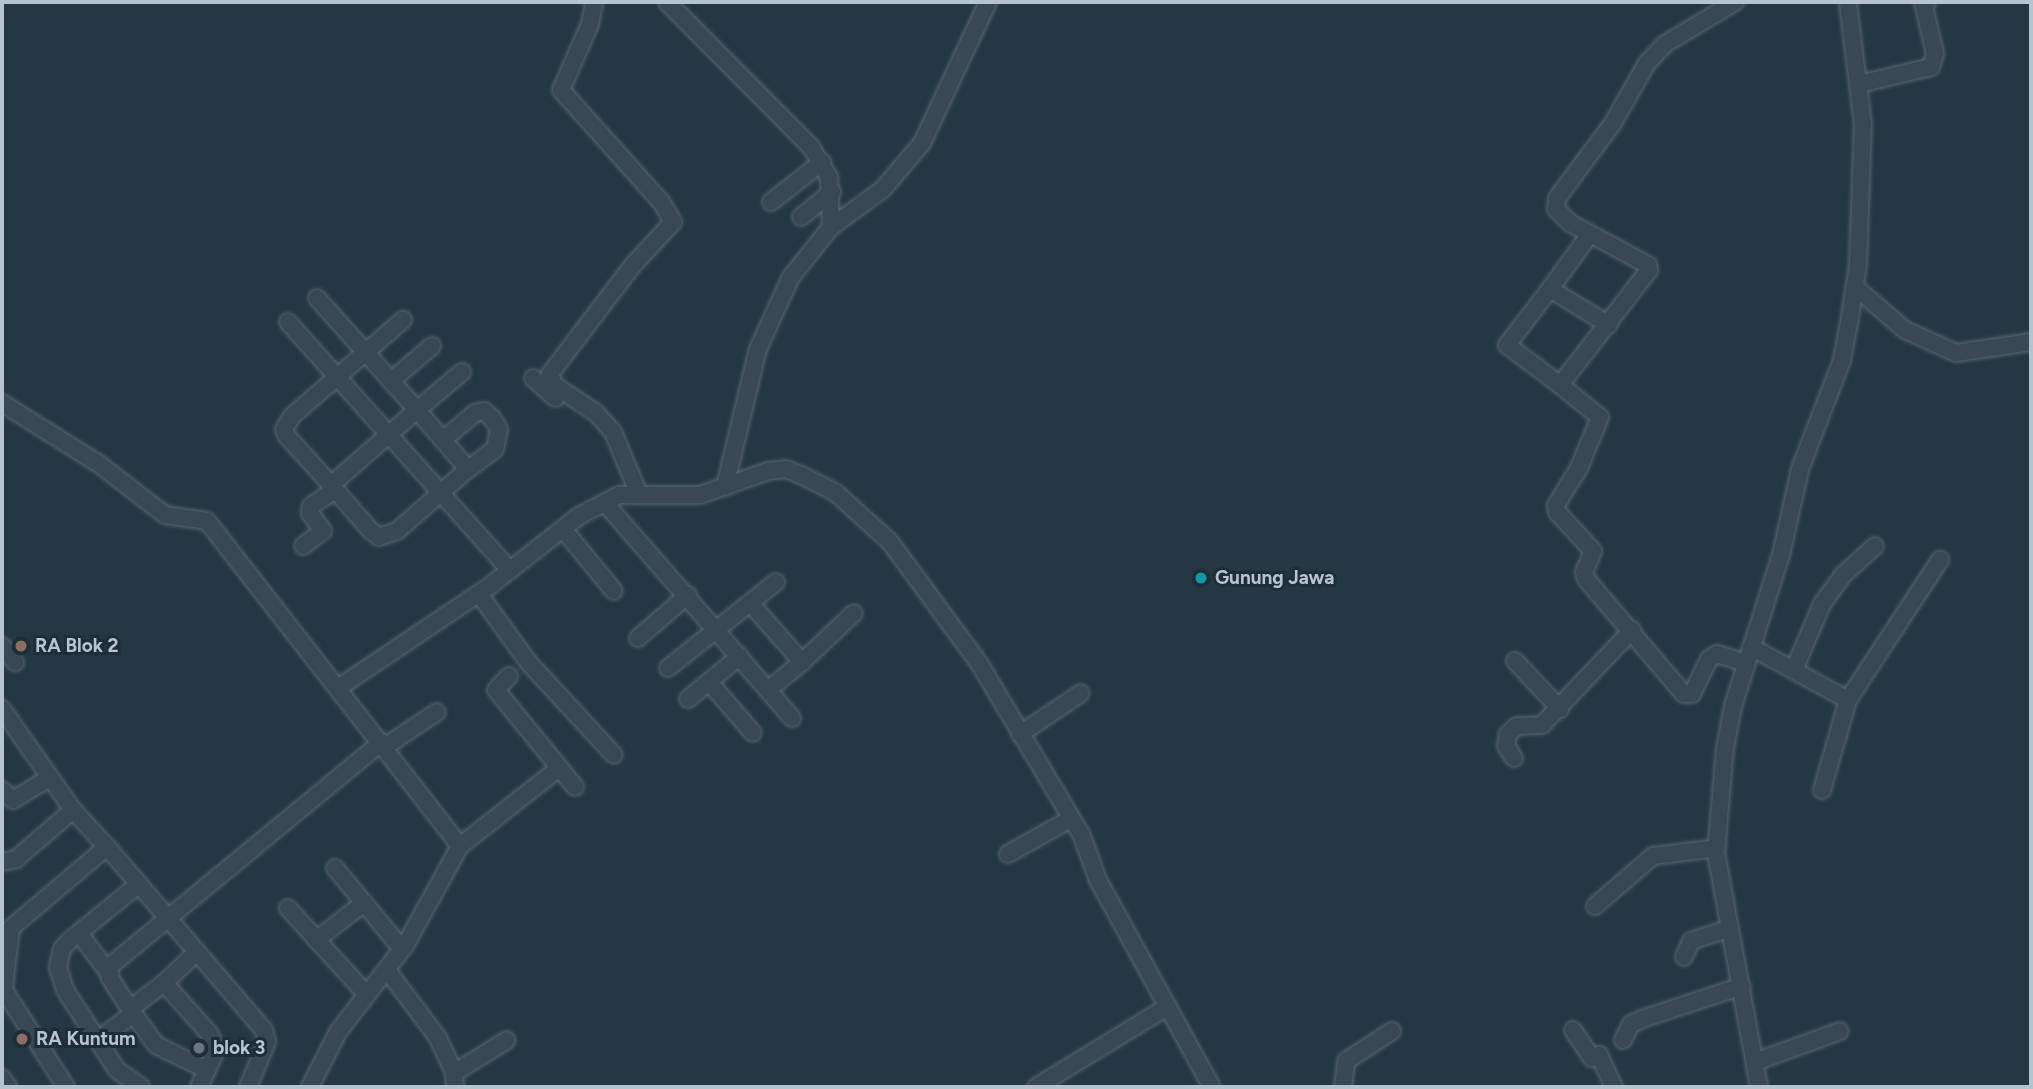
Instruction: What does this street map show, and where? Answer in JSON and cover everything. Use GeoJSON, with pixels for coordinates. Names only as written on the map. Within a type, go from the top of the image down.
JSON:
{"type":"FeatureCollection","features":[{"type":"Feature","properties":{"kind":"street"},"geometry":{"type":"LineString","coordinates":[[594,2],[590,24],[561,90],[662,203],[673,222],[633,265],[550,374],[554,384],[596,413],[613,432],[638,492]]}},
{"type":"Feature","properties":{"kind":"street"},"geometry":{"type":"LineString","coordinates":[[667,2],[822,162],[832,192],[831,227]]}},
{"type":"Feature","properties":{"kind":"street"},"geometry":{"type":"LineString","coordinates":[[725,487],[758,348],[791,277],[831,227],[883,189],[922,144],[988,2]]}},
{"type":"Feature","properties":{"kind":"street"},"geometry":{"type":"LineString","coordinates":[[1560,385],[1609,326],[1649,270],[1648,265],[1590,234],[1556,209],[1557,198],[1613,123],[1647,64],[1665,44],[1735,2]]}},
{"type":"Feature","properties":{"kind":"street"},"geometry":{"type":"LineString","coordinates":[[1759,1087],[1742,986],[1729,929],[1717,848],[1725,749],[1749,655],[1781,555],[1812,429],[1842,360],[1855,287],[1863,125],[1848,2]]}},
{"type":"Feature","properties":{"kind":"street"},"geometry":{"type":"LineString","coordinates":[[1859,84],[1931,67],[1935,54],[1923,2],[1927,2]]}},
{"type":"Feature","properties":{"kind":"street"},"geometry":{"type":"LineString","coordinates":[[771,202],[822,162]]}},
{"type":"Feature","properties":{"kind":"street"},"geometry":{"type":"LineString","coordinates":[[801,217],[832,192]]}},
{"type":"Feature","properties":{"kind":"street"},"geometry":{"type":"LineString","coordinates":[[1590,234],[1507,345],[1600,417],[1557,512],[1593,551],[1584,572],[1586,579],[1684,694],[1696,688],[1709,659],[1717,654],[1749,655],[1794,670],[1848,700]]}},
{"type":"Feature","properties":{"kind":"street"},"geometry":{"type":"LineString","coordinates":[[1855,287],[1905,330],[1956,354],[2031,342]]}},
{"type":"Feature","properties":{"kind":"street"},"geometry":{"type":"LineString","coordinates":[[1550,289],[1609,326]]}},
{"type":"Feature","properties":{"kind":"street"},"geometry":{"type":"LineString","coordinates":[[317,298],[468,469]]}},
{"type":"Feature","properties":{"kind":"street"},"geometry":{"type":"LineString","coordinates":[[403,320],[336,378],[284,429],[370,530],[385,537],[495,449],[499,429],[484,411],[475,413],[443,440]]}},
{"type":"Feature","properties":{"kind":"street"},"geometry":{"type":"LineString","coordinates":[[288,322],[510,570]]}},
{"type":"Feature","properties":{"kind":"street"},"geometry":{"type":"LineString","coordinates":[[391,381],[432,346]]}},
{"type":"Feature","properties":{"kind":"street"},"geometry":{"type":"LineString","coordinates":[[303,546],[323,531],[309,510],[329,494],[331,485],[462,372]]}},
{"type":"Feature","properties":{"kind":"street"},"geometry":{"type":"LineString","coordinates":[[533,379],[562,403],[596,413]]}},
{"type":"Feature","properties":{"kind":"street"},"geometry":{"type":"LineString","coordinates":[[2,403],[99,464],[165,515],[207,522],[384,744],[460,846]]}},
{"type":"Feature","properties":{"kind":"street"},"geometry":{"type":"LineString","coordinates":[[338,688],[479,594],[563,529],[605,503],[638,492],[700,495],[786,469],[836,493],[890,542],[979,663],[1072,818],[1093,859],[1098,880],[1212,1087]]}},
{"type":"Feature","properties":{"kind":"street"},"geometry":{"type":"LineString","coordinates":[[605,503],[688,595],[792,718]]}},
{"type":"Feature","properties":{"kind":"street"},"geometry":{"type":"LineString","coordinates":[[563,529],[614,590]]}},
{"type":"Feature","properties":{"kind":"street"},"geometry":{"type":"LineString","coordinates":[[1794,670],[1822,604],[1843,575],[1875,545]]}},
{"type":"Feature","properties":{"kind":"street"},"geometry":{"type":"LineString","coordinates":[[1822,790],[1848,700],[1940,560]]}},
{"type":"Feature","properties":{"kind":"street"},"geometry":{"type":"LineString","coordinates":[[668,668],[776,582]]}},
{"type":"Feature","properties":{"kind":"street"},"geometry":{"type":"LineString","coordinates":[[479,594],[529,663],[614,755]]}},
{"type":"Feature","properties":{"kind":"street"},"geometry":{"type":"LineString","coordinates":[[638,638],[688,595]]}},
{"type":"Feature","properties":{"kind":"street"},"geometry":{"type":"LineString","coordinates":[[750,603],[802,662]]}},
{"type":"Feature","properties":{"kind":"street"},"geometry":{"type":"LineString","coordinates":[[768,690],[854,613]]}},
{"type":"Feature","properties":{"kind":"street"},"geometry":{"type":"LineString","coordinates":[[1514,758],[1506,746],[1508,734],[1517,726],[1542,725],[1632,630]]}},
{"type":"Feature","properties":{"kind":"street"},"geometry":{"type":"LineString","coordinates":[[2,646],[15,662]]}},
{"type":"Feature","properties":{"kind":"street"},"geometry":{"type":"LineString","coordinates":[[688,699],[740,656]]}},
{"type":"Feature","properties":{"kind":"street"},"geometry":{"type":"LineString","coordinates":[[1516,661],[1560,709]]}},
{"type":"Feature","properties":{"kind":"street"},"geometry":{"type":"LineString","coordinates":[[509,676],[496,690],[575,787]]}},
{"type":"Feature","properties":{"kind":"street"},"geometry":{"type":"LineString","coordinates":[[709,682],[752,733]]}},
{"type":"Feature","properties":{"kind":"street"},"geometry":{"type":"LineString","coordinates":[[1020,734],[1081,693]]}},
{"type":"Feature","properties":{"kind":"street"},"geometry":{"type":"LineString","coordinates":[[108,972],[115,960],[384,744],[437,712]]}},
{"type":"Feature","properties":{"kind":"street"},"geometry":{"type":"LineString","coordinates":[[3,713],[73,810],[169,919],[267,1037],[248,1087]]}},
{"type":"Feature","properties":{"kind":"street"},"geometry":{"type":"LineString","coordinates":[[310,1087],[338,1032],[402,949],[460,846],[558,769]]}},
{"type":"Feature","properties":{"kind":"street"},"geometry":{"type":"LineString","coordinates":[[2,790],[13,800],[49,778]]}},
{"type":"Feature","properties":{"kind":"street"},"geometry":{"type":"LineString","coordinates":[[2,862],[16,859],[73,810]]}},
{"type":"Feature","properties":{"kind":"street"},"geometry":{"type":"LineString","coordinates":[[1008,854],[1072,818]]}},
{"type":"Feature","properties":{"kind":"street"},"geometry":{"type":"LineString","coordinates":[[65,1087],[3,987],[7,927],[107,847]]}},
{"type":"Feature","properties":{"kind":"street"},"geometry":{"type":"LineString","coordinates":[[1595,906],[1653,856],[1717,848]]}},
{"type":"Feature","properties":{"kind":"street"},"geometry":{"type":"LineString","coordinates":[[335,869],[402,949]]}},
{"type":"Feature","properties":{"kind":"street"},"geometry":{"type":"LineString","coordinates":[[139,884],[62,949],[59,978],[124,1078],[141,1087]]}},
{"type":"Feature","properties":{"kind":"street"},"geometry":{"type":"LineString","coordinates":[[316,940],[364,903]]}},
{"type":"Feature","properties":{"kind":"street"},"geometry":{"type":"LineString","coordinates":[[288,908],[366,994]]}},
{"type":"Feature","properties":{"kind":"street"},"geometry":{"type":"LineString","coordinates":[[1684,957],[1691,941],[1729,929]]}},
{"type":"Feature","properties":{"kind":"street"},"geometry":{"type":"LineString","coordinates":[[79,933],[156,1045],[207,1070]]}},
{"type":"Feature","properties":{"kind":"street"},"geometry":{"type":"LineString","coordinates":[[98,1040],[197,952]]}},
{"type":"Feature","properties":{"kind":"street"},"geometry":{"type":"LineString","coordinates":[[387,970],[438,1038],[454,1080],[506,1040]]}},
{"type":"Feature","properties":{"kind":"street"},"geometry":{"type":"LineString","coordinates":[[164,983],[215,1043],[199,1087]]}},
{"type":"Feature","properties":{"kind":"street"},"geometry":{"type":"LineString","coordinates":[[1623,1040],[1631,1024],[1642,1019],[1742,986]]}},
{"type":"Feature","properties":{"kind":"street"},"geometry":{"type":"LineString","coordinates":[[1035,1087],[1167,1007]]}},
{"type":"Feature","properties":{"kind":"street"},"geometry":{"type":"LineString","coordinates":[[1573,1030],[1592,1058],[1599,1055],[1614,1087]]}},
{"type":"Feature","properties":{"kind":"street"},"geometry":{"type":"LineString","coordinates":[[1343,1087],[1346,1061],[1392,1031]]}},
{"type":"Feature","properties":{"kind":"street"},"geometry":{"type":"LineString","coordinates":[[1755,1062],[1840,1031]]}},
{"type":"Feature","properties":{"kind":"street"},"geometry":{"type":"LineString","coordinates":[[2,1078],[8,1087]]}},
{"type":"Feature","properties":{"kind":"place","name":"Gunung Jawa"},"geometry":{"type":"Point","coordinates":[1201,578]}},
{"type":"Feature","properties":{"kind":"place","name":"RA Blok 2"},"geometry":{"type":"Point","coordinates":[21,646]}},
{"type":"Feature","properties":{"kind":"place","name":"RA Kuntum"},"geometry":{"type":"Point","coordinates":[22,1039]}},
{"type":"Feature","properties":{"kind":"place","name":"blok 3"},"geometry":{"type":"Point","coordinates":[199,1048]}}]}
